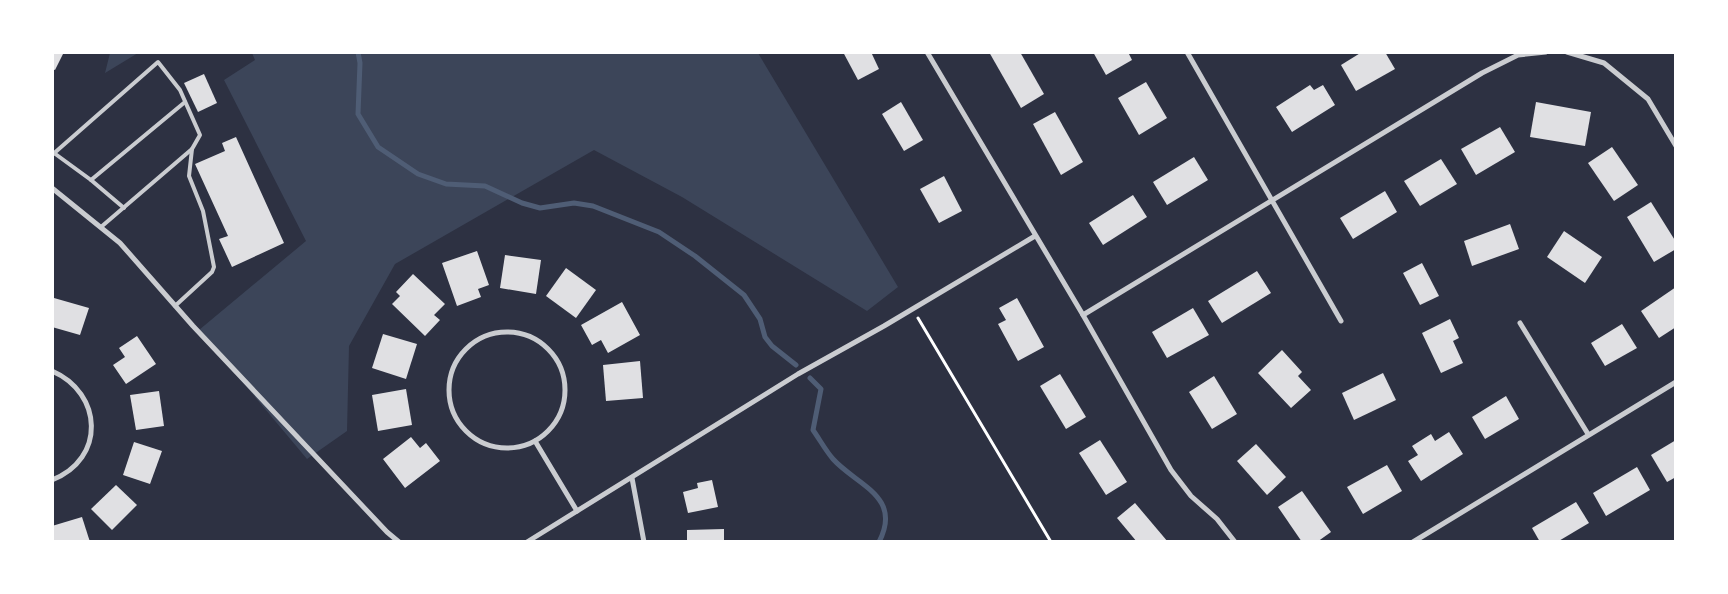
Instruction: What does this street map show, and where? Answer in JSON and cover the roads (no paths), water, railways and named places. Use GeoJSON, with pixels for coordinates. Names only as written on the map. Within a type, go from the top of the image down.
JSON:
{"type":"FeatureCollection","features":[{"type":"Feature","properties":{"kind":"street"},"geometry":{"type":"LineString","coordinates":[[928,52],[1034,236],[1084,315],[1171,470],[1191,496],[1217,519],[1235,542]]}},
{"type":"Feature","properties":{"kind":"street"},"geometry":{"type":"LineString","coordinates":[[1187,52],[1341,321]]}},
{"type":"Feature","properties":{"kind":"street"},"geometry":{"type":"LineString","coordinates":[[1084,315],[1482,73],[1518,55],[1546,52]]}},
{"type":"Feature","properties":{"kind":"street"},"geometry":{"type":"LineString","coordinates":[[1566,52],[1604,63],[1648,100],[1676,146]]}},
{"type":"Feature","properties":{"kind":"street"},"geometry":{"type":"LineString","coordinates":[[52,188],[120,243],[176,306],[387,532],[399,542]]}},
{"type":"Feature","properties":{"kind":"street"},"geometry":{"type":"LineString","coordinates":[[527,542],[798,374],[1034,236]]}},
{"type":"Feature","properties":{"kind":"street"},"geometry":{"type":"LineString","coordinates":[[1520,323],[1588,434]]}},
{"type":"Feature","properties":{"kind":"street"},"geometry":{"type":"LineString","coordinates":[[512,331],[530,336],[546,346],[558,360],[565,378],[566,396],[561,414],[550,430],[535,441],[519,447],[501,448],[483,443],[468,433],[457,419],[450,402],[449,384],[453,367],[462,352],[476,340],[493,333],[512,331]]}},
{"type":"Feature","properties":{"kind":"street"},"geometry":{"type":"LineString","coordinates":[[52,370],[67,377],[80,390],[89,407],[92,426],[89,446],[79,462],[64,475],[52,480]]}},
{"type":"Feature","properties":{"kind":"street"},"geometry":{"type":"LineString","coordinates":[[1413,542],[1676,382]]}},
{"type":"Feature","properties":{"kind":"street"},"geometry":{"type":"LineString","coordinates":[[535,441],[577,511]]}},
{"type":"Feature","properties":{"kind":"street"},"geometry":{"type":"LineString","coordinates":[[632,478],[644,542]]}},
{"type":"Feature","properties":{"kind":"lane"},"geometry":{"type":"LineString","coordinates":[[101,227],[124,208],[192,149],[200,135],[180,90],[158,62],[53,154],[91,180],[124,208]]}},
{"type":"Feature","properties":{"kind":"lane"},"geometry":{"type":"LineString","coordinates":[[91,180],[185,102]]}},
{"type":"Feature","properties":{"kind":"lane"},"geometry":{"type":"LineString","coordinates":[[176,306],[212,272],[214,267],[203,211],[190,176],[192,149]]}},
{"type":"Feature","properties":{"kind":"waterway"},"geometry":{"type":"LineString","coordinates":[[358,52],[360,63],[358,114],[378,147],[418,174],[446,184],[485,186],[522,203],[540,208],[574,203],[593,206],[659,232],[695,256],[744,295],[760,319],[765,337],[772,346],[796,365]]}},
{"type":"Feature","properties":{"kind":"waterway"},"geometry":{"type":"LineString","coordinates":[[810,378],[821,389],[813,430],[833,459],[874,493],[881,502],[885,513],[885,526],[879,542]]}}]}
